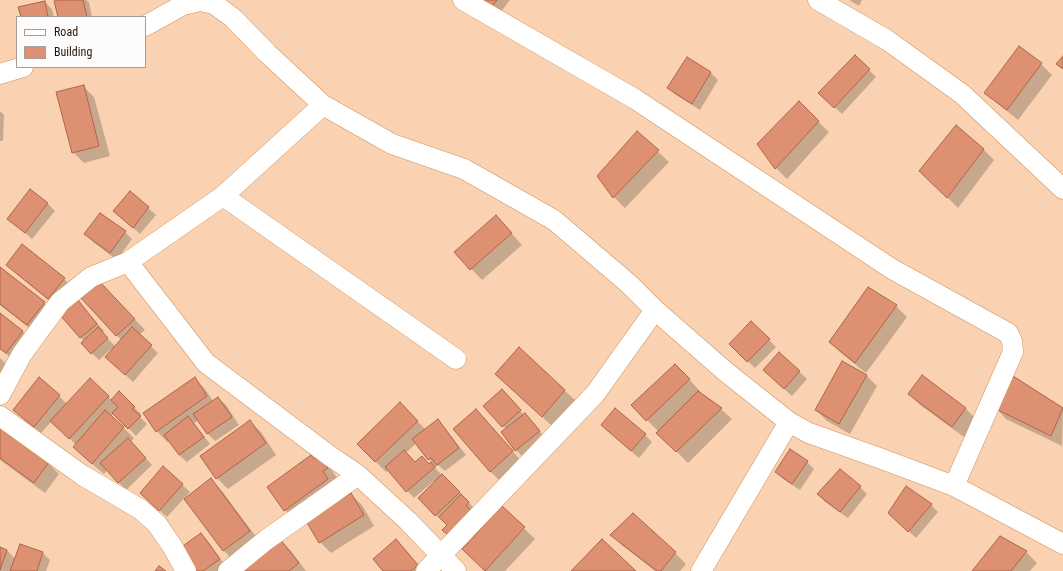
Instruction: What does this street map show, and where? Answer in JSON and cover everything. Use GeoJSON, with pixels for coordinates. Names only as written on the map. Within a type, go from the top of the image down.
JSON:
{"type":"FeatureCollection","features":[{"type":"Feature","properties":{"kind":"street"},"geometry":{"type":"LineString","coordinates":[[463,0],[636,99],[892,269],[1008,333],[1012,341],[1013,352],[954,486]]}},
{"type":"Feature","properties":{"kind":"street"},"geometry":{"type":"LineString","coordinates":[[818,0],[887,40],[962,94],[1063,189]]}},
{"type":"Feature","properties":{"kind":"street"},"geometry":{"type":"LineString","coordinates":[[146,25],[183,4],[200,1],[214,4],[233,18],[268,54],[323,105],[392,144],[464,170],[554,220],[629,284],[726,372],[789,422],[809,433],[954,486],[1063,544]]}},
{"type":"Feature","properties":{"kind":"street"},"geometry":{"type":"LineString","coordinates":[[0,74],[20,68]]}},
{"type":"Feature","properties":{"kind":"street"},"geometry":{"type":"LineString","coordinates":[[0,395],[22,354],[60,302],[91,277],[128,262],[223,196],[323,105]]}},
{"type":"Feature","properties":{"kind":"street"},"geometry":{"type":"LineString","coordinates":[[223,196],[456,360]]}},
{"type":"Feature","properties":{"kind":"street"},"geometry":{"type":"LineString","coordinates":[[128,262],[206,363],[358,475],[408,521],[456,571]]}},
{"type":"Feature","properties":{"kind":"street"},"geometry":{"type":"LineString","coordinates":[[426,571],[595,394],[656,310]]}},
{"type":"Feature","properties":{"kind":"street"},"geometry":{"type":"LineString","coordinates":[[0,416],[82,475],[140,509],[157,524],[172,546],[186,571]]}},
{"type":"Feature","properties":{"kind":"street"},"geometry":{"type":"LineString","coordinates":[[702,571],[789,422]]}},
{"type":"Feature","properties":{"kind":"street"},"geometry":{"type":"LineString","coordinates":[[228,571],[266,540],[358,475]]}},
{"type":"Feature","properties":{"kind":"building"},"geometry":{"type":"Polygon","coordinates":[[[83,0],[87,16],[58,16],[54,1],[83,0]]]}},
{"type":"Feature","properties":{"kind":"building"},"geometry":{"type":"Polygon","coordinates":[[[483,0],[497,0],[492,7],[483,0]]]}},
{"type":"Feature","properties":{"kind":"building"},"geometry":{"type":"Polygon","coordinates":[[[45,1],[48,16],[21,16],[18,7],[45,1]]]}},
{"type":"Feature","properties":{"kind":"building"},"geometry":{"type":"Polygon","coordinates":[[[1019,46],[1042,63],[1007,110],[984,93],[1019,46]]]}},
{"type":"Feature","properties":{"kind":"building"},"geometry":{"type":"Polygon","coordinates":[[[855,55],[870,69],[834,108],[818,93],[855,55]]]}},
{"type":"Feature","properties":{"kind":"building"},"geometry":{"type":"Polygon","coordinates":[[[1063,56],[1063,69],[1056,64],[1063,56]]]}},
{"type":"Feature","properties":{"kind":"building"},"geometry":{"type":"Polygon","coordinates":[[[687,57],[711,72],[692,104],[667,88],[687,57]]]}},
{"type":"Feature","properties":{"kind":"building"},"geometry":{"type":"Polygon","coordinates":[[[84,85],[99,146],[72,153],[56,92],[84,85]]]}},
{"type":"Feature","properties":{"kind":"building"},"geometry":{"type":"Polygon","coordinates":[[[799,101],[819,121],[775,169],[757,144],[799,101]]]}},
{"type":"Feature","properties":{"kind":"building"},"geometry":{"type":"Polygon","coordinates":[[[956,125],[984,149],[947,198],[919,171],[956,125]]]}},
{"type":"Feature","properties":{"kind":"building"},"geometry":{"type":"Polygon","coordinates":[[[637,131],[659,150],[613,198],[597,176],[637,131]]]}},
{"type":"Feature","properties":{"kind":"building"},"geometry":{"type":"Polygon","coordinates":[[[30,189],[48,203],[25,233],[7,219],[30,189]]]}},
{"type":"Feature","properties":{"kind":"building"},"geometry":{"type":"Polygon","coordinates":[[[130,191],[149,207],[133,228],[113,211],[130,191]]]}},
{"type":"Feature","properties":{"kind":"building"},"geometry":{"type":"Polygon","coordinates":[[[100,213],[126,231],[110,253],[84,234],[100,213]]]}},
{"type":"Feature","properties":{"kind":"building"},"geometry":{"type":"Polygon","coordinates":[[[496,215],[512,233],[470,270],[454,252],[496,215]]]}},
{"type":"Feature","properties":{"kind":"building"},"geometry":{"type":"Polygon","coordinates":[[[22,244],[65,278],[48,299],[6,265],[22,244]]]}},
{"type":"Feature","properties":{"kind":"building"},"geometry":{"type":"Polygon","coordinates":[[[0,267],[45,302],[27,325],[0,304],[0,267]]]}},
{"type":"Feature","properties":{"kind":"building"},"geometry":{"type":"Polygon","coordinates":[[[99,281],[135,319],[116,336],[81,298],[99,281]]]}},
{"type":"Feature","properties":{"kind":"building"},"geometry":{"type":"Polygon","coordinates":[[[868,287],[897,305],[855,363],[829,342],[868,287]]]}},
{"type":"Feature","properties":{"kind":"building"},"geometry":{"type":"Polygon","coordinates":[[[78,300],[97,324],[80,338],[60,315],[78,300]]]}},
{"type":"Feature","properties":{"kind":"building"},"geometry":{"type":"Polygon","coordinates":[[[0,313],[23,331],[6,353],[0,349],[0,313]]]}},
{"type":"Feature","properties":{"kind":"building"},"geometry":{"type":"Polygon","coordinates":[[[751,321],[770,339],[747,362],[729,344],[751,321]]]}},
{"type":"Feature","properties":{"kind":"building"},"geometry":{"type":"Polygon","coordinates":[[[98,327],[108,338],[91,354],[81,343],[98,327]]]}},
{"type":"Feature","properties":{"kind":"building"},"geometry":{"type":"Polygon","coordinates":[[[132,327],[152,345],[125,375],[105,357],[132,327]]]}},
{"type":"Feature","properties":{"kind":"building"},"geometry":{"type":"Polygon","coordinates":[[[519,347],[565,390],[542,417],[495,374],[519,347]]]}},
{"type":"Feature","properties":{"kind":"building"},"geometry":{"type":"Polygon","coordinates":[[[779,352],[800,371],[784,389],[763,370],[779,352]]]}},
{"type":"Feature","properties":{"kind":"building"},"geometry":{"type":"Polygon","coordinates":[[[842,361],[867,375],[839,424],[815,410],[842,361]]]}},
{"type":"Feature","properties":{"kind":"building"},"geometry":{"type":"Polygon","coordinates":[[[675,364],[690,379],[646,421],[631,405],[675,364]]]}},
{"type":"Feature","properties":{"kind":"building"},"geometry":{"type":"Polygon","coordinates":[[[922,375],[966,408],[952,427],[908,394],[922,375]]]}},
{"type":"Feature","properties":{"kind":"building"},"geometry":{"type":"Polygon","coordinates":[[[1013,376],[1063,408],[1051,436],[994,408],[1013,376]]]}},
{"type":"Feature","properties":{"kind":"building"},"geometry":{"type":"Polygon","coordinates":[[[39,377],[60,395],[34,427],[13,410],[39,377]]]}},
{"type":"Feature","properties":{"kind":"building"},"geometry":{"type":"Polygon","coordinates":[[[195,377],[207,396],[156,432],[143,413],[195,377]]]}},
{"type":"Feature","properties":{"kind":"building"},"geometry":{"type":"Polygon","coordinates":[[[90,378],[109,396],[69,439],[50,421],[90,378]]]}},
{"type":"Feature","properties":{"kind":"building"},"geometry":{"type":"Polygon","coordinates":[[[502,389],[521,410],[502,427],[483,406],[502,389]]]}},
{"type":"Feature","properties":{"kind":"building"},"geometry":{"type":"Polygon","coordinates":[[[119,391],[135,407],[132,409],[141,416],[128,429],[112,413],[118,407],[111,400],[119,391]]]}},
{"type":"Feature","properties":{"kind":"building"},"geometry":{"type":"Polygon","coordinates":[[[698,391],[722,408],[676,452],[656,433],[698,391]]]}},
{"type":"Feature","properties":{"kind":"building"},"geometry":{"type":"Polygon","coordinates":[[[218,397],[232,417],[207,434],[193,414],[218,397]]]}},
{"type":"Feature","properties":{"kind":"building"},"geometry":{"type":"Polygon","coordinates":[[[400,402],[418,421],[375,462],[357,444],[400,402]]]}},
{"type":"Feature","properties":{"kind":"building"},"geometry":{"type":"Polygon","coordinates":[[[615,408],[646,434],[631,451],[601,425],[615,408]]]}},
{"type":"Feature","properties":{"kind":"building"},"geometry":{"type":"Polygon","coordinates":[[[476,409],[513,451],[490,472],[453,429],[476,409]]]}},
{"type":"Feature","properties":{"kind":"building"},"geometry":{"type":"Polygon","coordinates":[[[105,410],[124,427],[92,464],[73,447],[105,410]]]}},
{"type":"Feature","properties":{"kind":"building"},"geometry":{"type":"Polygon","coordinates":[[[525,413],[540,431],[515,451],[501,432],[525,413]]]}},
{"type":"Feature","properties":{"kind":"building"},"geometry":{"type":"Polygon","coordinates":[[[188,416],[204,437],[179,455],[164,435],[188,416]]]}},
{"type":"Feature","properties":{"kind":"building"},"geometry":{"type":"Polygon","coordinates":[[[438,419],[459,448],[437,465],[431,458],[428,460],[412,439],[438,419]]]}},
{"type":"Feature","properties":{"kind":"building"},"geometry":{"type":"Polygon","coordinates":[[[250,420],[266,443],[216,479],[200,456],[250,420]]]}},
{"type":"Feature","properties":{"kind":"building"},"geometry":{"type":"Polygon","coordinates":[[[0,427],[49,462],[34,483],[0,458],[0,427]]]}},
{"type":"Feature","properties":{"kind":"building"},"geometry":{"type":"Polygon","coordinates":[[[128,438],[146,458],[118,483],[100,463],[128,438]]]}},
{"type":"Feature","properties":{"kind":"building"},"geometry":{"type":"Polygon","coordinates":[[[790,449],[808,461],[792,484],[775,472],[790,449]]]}},
{"type":"Feature","properties":{"kind":"building"},"geometry":{"type":"Polygon","coordinates":[[[404,450],[415,462],[422,456],[429,464],[431,462],[435,467],[406,492],[385,467],[404,450]]]}},
{"type":"Feature","properties":{"kind":"building"},"geometry":{"type":"Polygon","coordinates":[[[311,455],[314,459],[319,456],[328,468],[323,471],[328,479],[284,511],[267,487],[311,455]]]}},
{"type":"Feature","properties":{"kind":"building"},"geometry":{"type":"Polygon","coordinates":[[[163,466],[183,484],[159,511],[140,493],[163,466]]]}},
{"type":"Feature","properties":{"kind":"building"},"geometry":{"type":"Polygon","coordinates":[[[840,469],[861,486],[840,512],[817,494],[840,469]]]}},
{"type":"Feature","properties":{"kind":"building"},"geometry":{"type":"Polygon","coordinates":[[[442,474],[460,492],[435,516],[418,498],[442,474]]]}},
{"type":"Feature","properties":{"kind":"building"},"geometry":{"type":"Polygon","coordinates":[[[211,478],[250,531],[223,551],[184,499],[211,478]]]}},
{"type":"Feature","properties":{"kind":"building"},"geometry":{"type":"Polygon","coordinates":[[[906,486],[932,504],[908,532],[888,513],[906,486]]]}},
{"type":"Feature","properties":{"kind":"building"},"geometry":{"type":"Polygon","coordinates":[[[351,493],[364,515],[319,543],[306,521],[351,493]]]}},
{"type":"Feature","properties":{"kind":"building"},"geometry":{"type":"Polygon","coordinates":[[[461,494],[469,502],[466,506],[473,512],[449,536],[442,530],[447,525],[439,517],[461,494]]]}},
{"type":"Feature","properties":{"kind":"building"},"geometry":{"type":"Polygon","coordinates":[[[502,506],[525,527],[485,571],[462,549],[502,506]]]}},
{"type":"Feature","properties":{"kind":"building"},"geometry":{"type":"Polygon","coordinates":[[[633,513],[676,552],[661,571],[657,571],[610,535],[633,513]]]}},
{"type":"Feature","properties":{"kind":"building"},"geometry":{"type":"Polygon","coordinates":[[[201,533],[220,559],[203,571],[196,571],[180,548],[201,533]]]}},
{"type":"Feature","properties":{"kind":"building"},"geometry":{"type":"Polygon","coordinates":[[[1000,536],[1027,551],[1011,571],[972,571],[1000,536]]]}},
{"type":"Feature","properties":{"kind":"building"},"geometry":{"type":"Polygon","coordinates":[[[280,539],[299,563],[289,571],[239,571],[280,539]]]}},
{"type":"Feature","properties":{"kind":"building"},"geometry":{"type":"Polygon","coordinates":[[[396,539],[418,565],[411,571],[383,571],[373,559],[396,539]]]}},
{"type":"Feature","properties":{"kind":"building"},"geometry":{"type":"Polygon","coordinates":[[[602,539],[636,571],[571,571],[602,539]]]}},
{"type":"Feature","properties":{"kind":"building"},"geometry":{"type":"Polygon","coordinates":[[[20,544],[43,552],[37,571],[10,571],[20,544]]]}},
{"type":"Feature","properties":{"kind":"building"},"geometry":{"type":"Polygon","coordinates":[[[0,547],[7,550],[0,570],[0,547]]]}},
{"type":"Feature","properties":{"kind":"building"},"geometry":{"type":"Polygon","coordinates":[[[159,566],[166,571],[155,571],[159,566]]]}}]}
